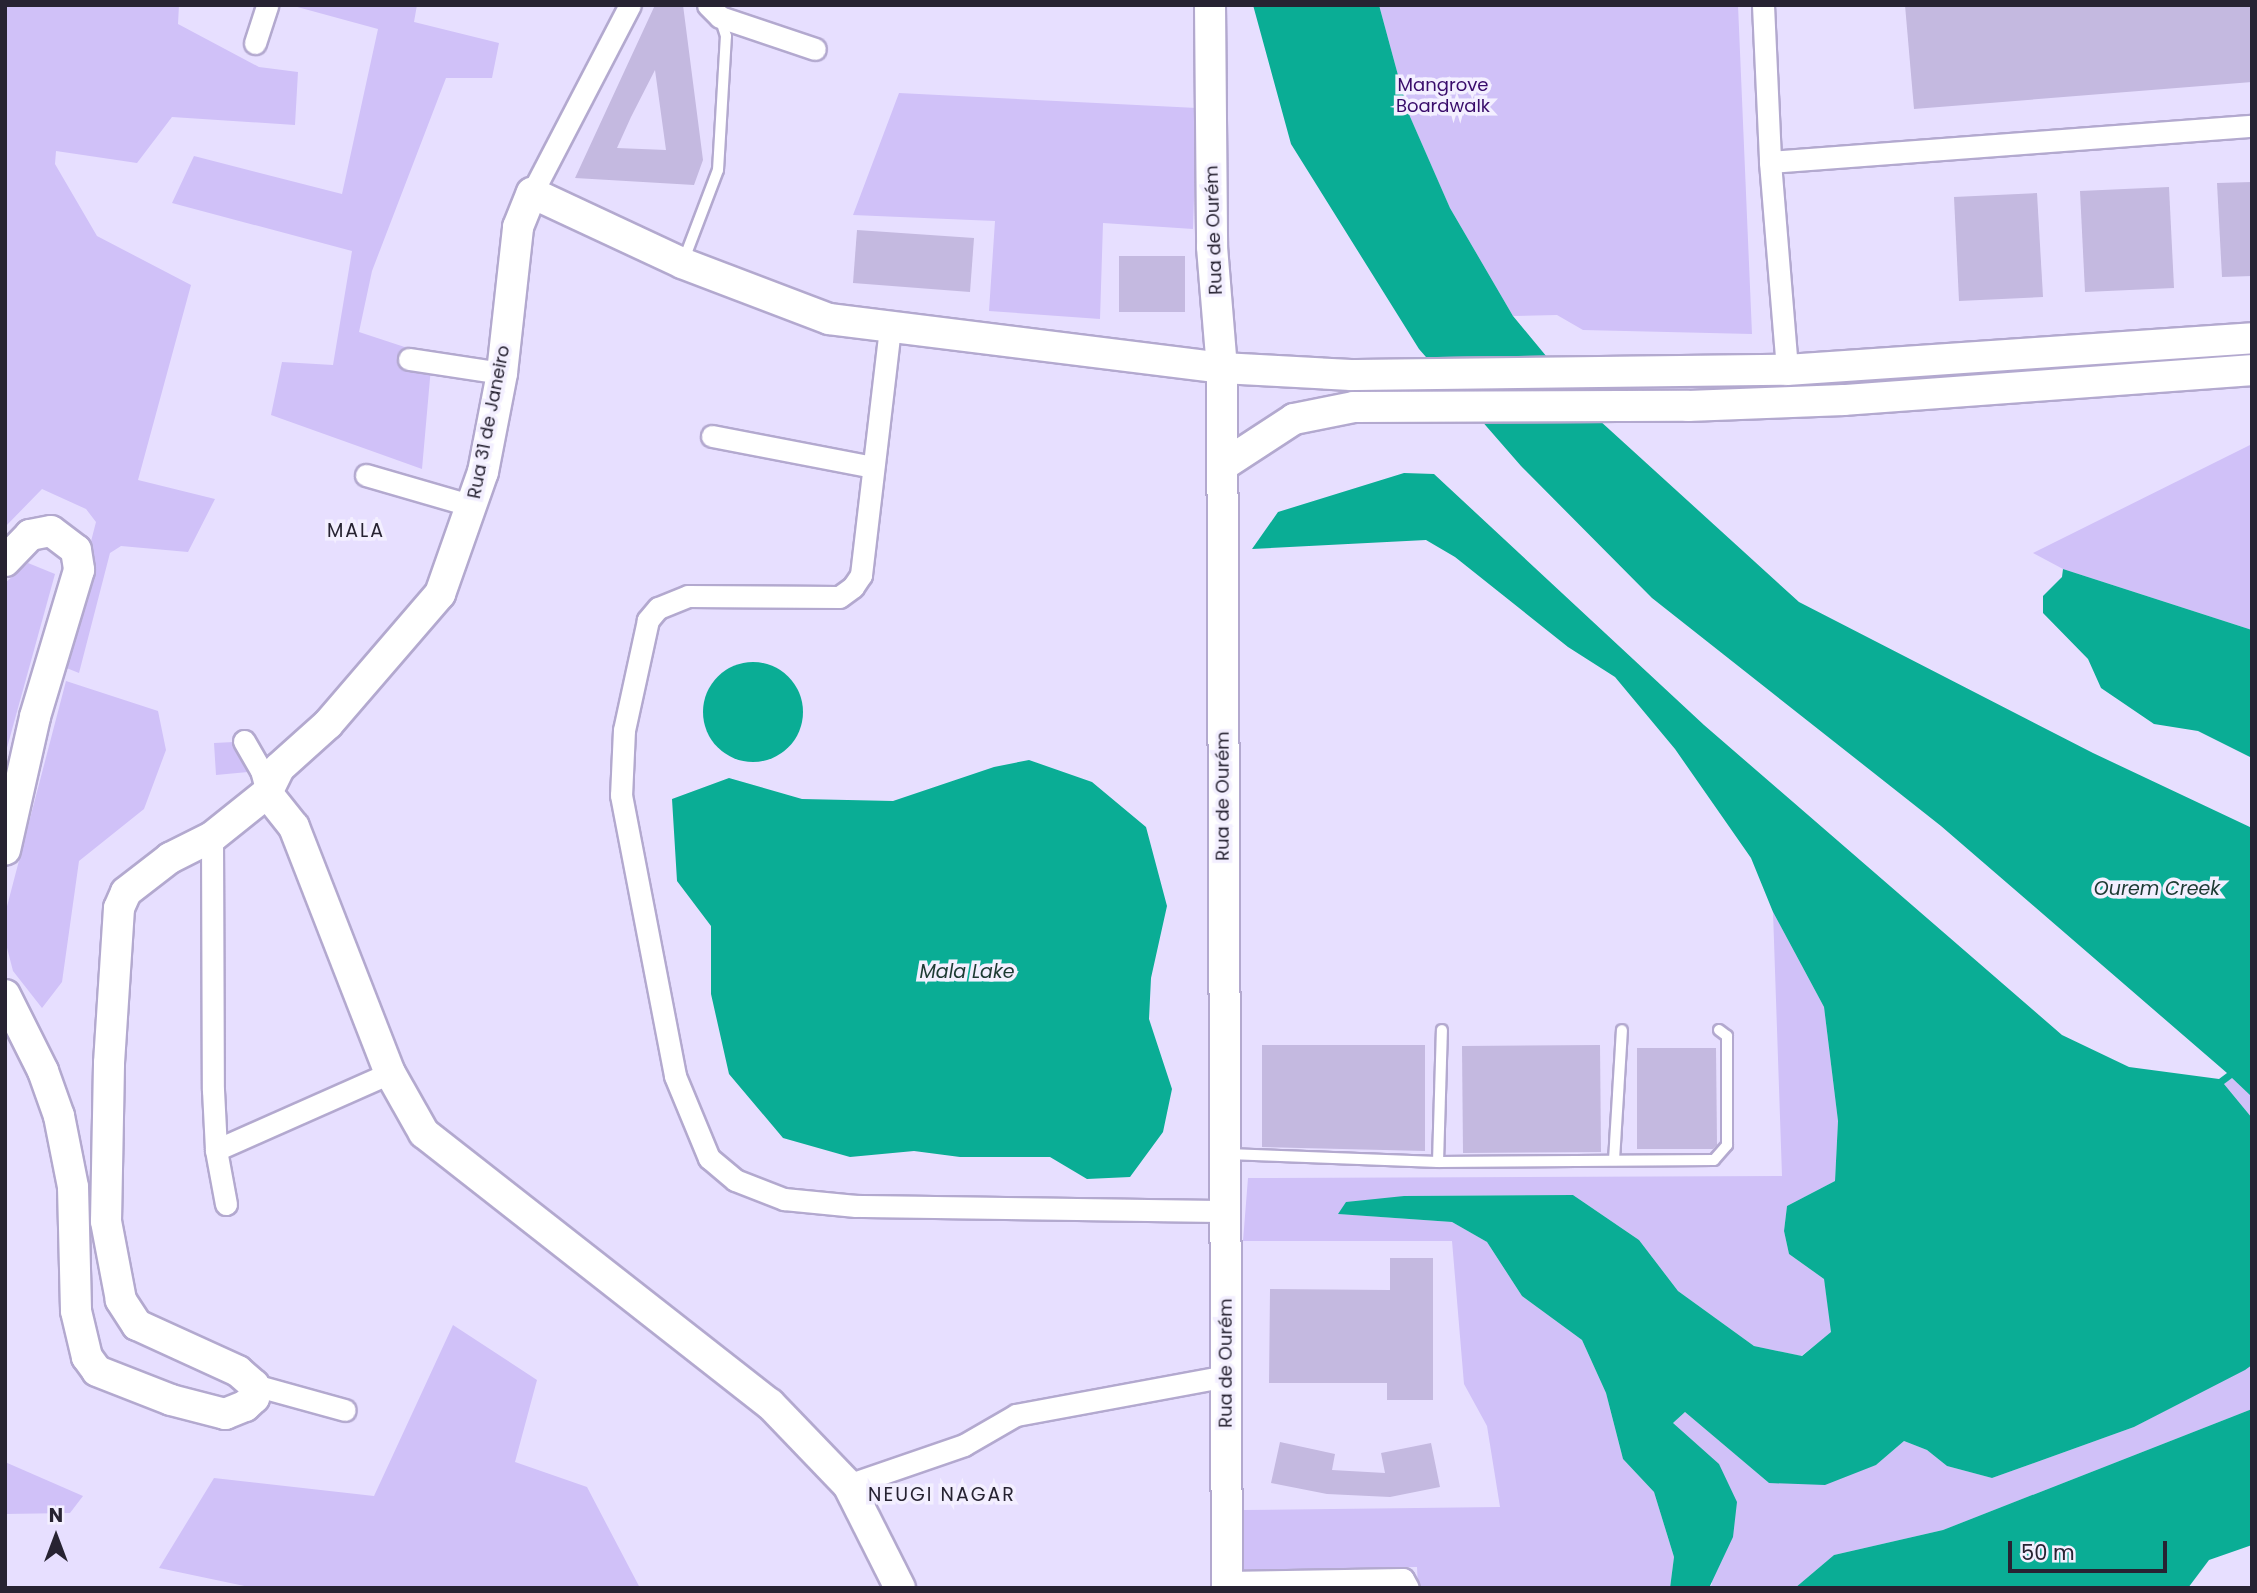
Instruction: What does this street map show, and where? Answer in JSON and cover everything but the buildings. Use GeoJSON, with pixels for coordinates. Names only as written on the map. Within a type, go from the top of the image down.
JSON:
{"type":"FeatureCollection","features":[{"type":"Feature","properties":{"kind":"street"},"geometry":{"type":"LineString","coordinates":[[255,43],[267,5]]}},
{"type":"Feature","properties":{"kind":"street","name":"Rua 31 de Janeiro"},"geometry":{"type":"LineString","coordinates":[[267,793],[279,768],[328,724],[440,594],[473,506],[502,373],[518,227],[532,193],[631,5]]}},
{"type":"Feature","properties":{"kind":"street","name":"Rua de Ourém"},"geometry":{"type":"LineString","coordinates":[[1210,5],[1212,247],[1222,368],[1227,1585]]}},
{"type":"Feature","properties":{"kind":"street"},"geometry":{"type":"LineString","coordinates":[[1763,5],[1770,162],[1787,370]]}},
{"type":"Feature","properties":{"kind":"street"},"geometry":{"type":"LineString","coordinates":[[714,11],[815,49]]}},
{"type":"Feature","properties":{"kind":"street"},"geometry":{"type":"LineString","coordinates":[[1770,162],[2252,126]]}},
{"type":"Feature","properties":{"kind":"street"},"geometry":{"type":"LineString","coordinates":[[532,193],[682,263],[829,319],[1222,368],[1351,376],[1787,370],[2252,338]]}},
{"type":"Feature","properties":{"kind":"street"},"geometry":{"type":"LineString","coordinates":[[890,328],[861,575],[839,597],[688,596],[658,608],[648,620],[624,730],[621,795],[674,1076],[709,1158],[735,1180],[784,1199],[856,1206],[1226,1211]]}},
{"type":"Feature","properties":{"kind":"street"},"geometry":{"type":"LineString","coordinates":[[409,359],[502,373]]}},
{"type":"Feature","properties":{"kind":"street"},"geometry":{"type":"LineString","coordinates":[[1886,363],[1887,394]]}},
{"type":"Feature","properties":{"kind":"street"},"geometry":{"type":"LineString","coordinates":[[1222,466],[1294,419],[1354,407],[1688,406],[1844,400],[1887,394],[2252,370]]}},
{"type":"Feature","properties":{"kind":"street"},"geometry":{"type":"LineString","coordinates":[[712,436],[873,467]]}},
{"type":"Feature","properties":{"kind":"street"},"geometry":{"type":"LineString","coordinates":[[366,475],[473,506]]}},
{"type":"Feature","properties":{"kind":"street"},"geometry":{"type":"LineString","coordinates":[[5,561],[30,535],[51,531],[76,550],[79,570],[35,717],[5,850]]}},
{"type":"Feature","properties":{"kind":"street"},"geometry":{"type":"LineString","coordinates":[[244,741],[261,769],[267,793],[294,827],[390,1073],[424,1133],[770,1404],[848,1485],[900,1588]]}},
{"type":"Feature","properties":{"kind":"street"},"geometry":{"type":"LineString","coordinates":[[267,793],[212,836],[161,864],[126,892],[119,908],[109,1063],[106,1221],[121,1300],[137,1325],[238,1371],[254,1385],[345,1410]]}},
{"type":"Feature","properties":{"kind":"street"},"geometry":{"type":"LineString","coordinates":[[212,836],[216,1150],[226,1204]]}},
{"type":"Feature","properties":{"kind":"street"},"geometry":{"type":"LineString","coordinates":[[5,995],[43,1071],[59,1116],[73,1187],[76,1311],[87,1357],[97,1371],[171,1401],[225,1414],[254,1398],[254,1385]]}},
{"type":"Feature","properties":{"kind":"street"},"geometry":{"type":"LineString","coordinates":[[216,1150],[390,1073]]}},
{"type":"Feature","properties":{"kind":"street"},"geometry":{"type":"LineString","coordinates":[[848,1485],[964,1445],[1016,1415],[1226,1376]]}},
{"type":"Feature","properties":{"kind":"street"},"geometry":{"type":"LineString","coordinates":[[1227,1585],[1403,1579],[1408,1588]]}},
{"type":"Feature","properties":{"kind":"lane"},"geometry":{"type":"LineString","coordinates":[[682,263],[718,170],[726,36],[714,11]]}},
{"type":"Feature","properties":{"kind":"lane"},"geometry":{"type":"LineString","coordinates":[[1438,1162],[1442,1030]]}},
{"type":"Feature","properties":{"kind":"lane"},"geometry":{"type":"LineString","coordinates":[[1615,1160],[1622,1030]]}},
{"type":"Feature","properties":{"kind":"lane"},"geometry":{"type":"LineString","coordinates":[[1225,1154],[1438,1162],[1721,1157],[1727,1145],[1727,1036],[1719,1030]]}},
{"type":"Feature","properties":{"kind":"green space"},"geometry":{"type":"Polygon","coordinates":[[[5,5],[179,5],[178,24],[259,67],[298,72],[295,125],[172,117],[137,163],[56,151],[55,164],[97,236],[191,285],[138,480],[215,499],[188,552],[121,546],[110,553],[79,673],[59,665],[96,522],[86,509],[42,489],[5,527],[5,5]]]}},
{"type":"Feature","properties":{"kind":"green space"},"geometry":{"type":"Polygon","coordinates":[[[290,5],[417,5],[414,22],[499,43],[492,78],[446,78],[372,271],[359,332],[432,356],[422,469],[271,415],[282,362],[333,365],[352,251],[172,203],[194,156],[342,194],[378,29],[290,5]]]}},
{"type":"Feature","properties":{"kind":"green space","name":"Mangrove Boardwalk"},"geometry":{"type":"Polygon","coordinates":[[[1379,5],[1738,5],[1752,334],[1583,330],[1557,315],[1513,316],[1450,208],[1408,112],[1379,5]]]}},
{"type":"Feature","properties":{"kind":"green space"},"geometry":{"type":"Polygon","coordinates":[[[899,93],[1197,108],[1193,229],[1103,223],[1100,319],[989,311],[995,221],[853,215],[899,93]]]}},
{"type":"Feature","properties":{"kind":"green space"},"geometry":{"type":"Polygon","coordinates":[[[2252,444],[2252,630],[2063,569],[2033,553],[2252,444]]]}},
{"type":"Feature","properties":{"kind":"green space"},"geometry":{"type":"Polygon","coordinates":[[[28,563],[55,574],[5,755],[5,583],[28,563]]]}},
{"type":"Feature","properties":{"kind":"green space"},"geometry":{"type":"Polygon","coordinates":[[[66,681],[158,711],[166,750],[144,809],[79,861],[62,982],[42,1008],[13,971],[5,940],[5,914],[66,681]]]}},
{"type":"Feature","properties":{"kind":"green space"},"geometry":{"type":"Polygon","coordinates":[[[234,742],[248,772],[216,775],[214,743],[234,742]]]}},
{"type":"Feature","properties":{"kind":"green space"},"geometry":{"type":"Polygon","coordinates":[[[1773,912],[1824,1007],[1838,1121],[1835,1181],[1787,1206],[1784,1231],[1789,1254],[1824,1279],[1832,1332],[1801,1356],[1754,1346],[1678,1291],[1639,1240],[1573,1195],[1404,1196],[1339,1214],[1452,1222],[1487,1242],[1522,1296],[1582,1340],[1606,1393],[1623,1459],[1654,1492],[1674,1557],[1670,1588],[1418,1588],[1417,1567],[1243,1570],[1244,1510],[1500,1507],[1487,1426],[1464,1384],[1452,1241],[1243,1241],[1248,1178],[1782,1176],[1773,912]]]}},
{"type":"Feature","properties":{"kind":"green space"},"geometry":{"type":"Polygon","coordinates":[[[2231,1077],[2252,1097],[2252,1118],[2224,1084],[2231,1077]]]}},
{"type":"Feature","properties":{"kind":"green space"},"geometry":{"type":"Polygon","coordinates":[[[453,1325],[537,1380],[515,1462],[587,1487],[640,1588],[254,1588],[159,1568],[214,1478],[374,1496],[453,1325]]]}},
{"type":"Feature","properties":{"kind":"green space"},"geometry":{"type":"Polygon","coordinates":[[[2252,1365],[2252,1409],[1943,1530],[1834,1555],[1795,1588],[1709,1588],[1712,1584],[1673,1423],[1685,1412],[1769,1483],[1876,1465],[1904,1441],[1927,1450],[1947,1466],[1992,1478],[2134,1427],[2252,1365]]]}},
{"type":"Feature","properties":{"kind":"green space"},"geometry":{"type":"Polygon","coordinates":[[[5,1462],[83,1496],[70,1513],[5,1514],[5,1462]]]}},
{"type":"Feature","properties":{"kind":"water","name":"Ourem Creek"},"geometry":{"type":"Polygon","coordinates":[[[1253,5],[1379,5],[1408,112],[1450,208],[1513,316],[1599,420],[1799,602],[2093,753],[2252,828],[2252,1097],[2232,1078],[2224,1084],[2252,1118],[2252,1365],[2134,1427],[1992,1478],[1947,1466],[1927,1450],[1904,1441],[1876,1465],[1825,1485],[1769,1483],[1685,1412],[1673,1423],[1719,1464],[1737,1502],[1733,1537],[1709,1588],[1670,1588],[1674,1557],[1654,1492],[1623,1459],[1606,1393],[1582,1340],[1522,1296],[1487,1242],[1452,1222],[1338,1214],[1346,1202],[1404,1196],[1573,1195],[1639,1240],[1678,1291],[1754,1346],[1802,1356],[1831,1332],[1824,1279],[1789,1254],[1784,1231],[1787,1206],[1835,1181],[1838,1121],[1824,1007],[1773,912],[1751,858],[1675,749],[1615,677],[1568,647],[1455,557],[1426,540],[1252,549],[1278,512],[1404,473],[1434,474],[1704,725],[2062,1035],[2129,1067],[2219,1079],[2227,1073],[1941,826],[1652,598],[1521,466],[1419,349],[1291,144],[1253,5]]]}},
{"type":"Feature","properties":{"kind":"water"},"geometry":{"type":"Polygon","coordinates":[[[2063,569],[2252,630],[2252,758],[2198,731],[2154,724],[2101,688],[2088,659],[2043,613],[2043,596],[2062,577],[2063,569]]]}},
{"type":"Feature","properties":{"kind":"water"},"geometry":{"type":"Polygon","coordinates":[[[753,662],[772,666],[788,677],[799,693],[803,712],[799,731],[788,747],[772,758],[753,762],[734,758],[718,747],[707,731],[703,712],[707,693],[718,677],[734,666],[753,662]]]}},
{"type":"Feature","properties":{"kind":"water","name":"Mala Lake"},"geometry":{"type":"Polygon","coordinates":[[[1029,760],[1092,782],[1146,827],[1167,906],[1151,978],[1149,1019],[1172,1089],[1163,1132],[1130,1177],[1087,1179],[1050,1157],[960,1157],[914,1151],[850,1157],[783,1138],[729,1074],[711,994],[711,926],[677,881],[672,799],[729,778],[802,799],[893,801],[994,767],[1029,760]]]}},
{"type":"Feature","properties":{"kind":"water"},"geometry":{"type":"Polygon","coordinates":[[[2252,1409],[2252,1545],[2209,1560],[2188,1588],[1795,1588],[1834,1555],[1943,1530],[2252,1409]]]}},
{"type":"Feature","properties":{"kind":"district","name":"MALA"},"geometry":{"type":"Point","coordinates":[356,531]}},
{"type":"Feature","properties":{"kind":"district","name":"NEUGI NAGAR"},"geometry":{"type":"Point","coordinates":[942,1495]}}]}
